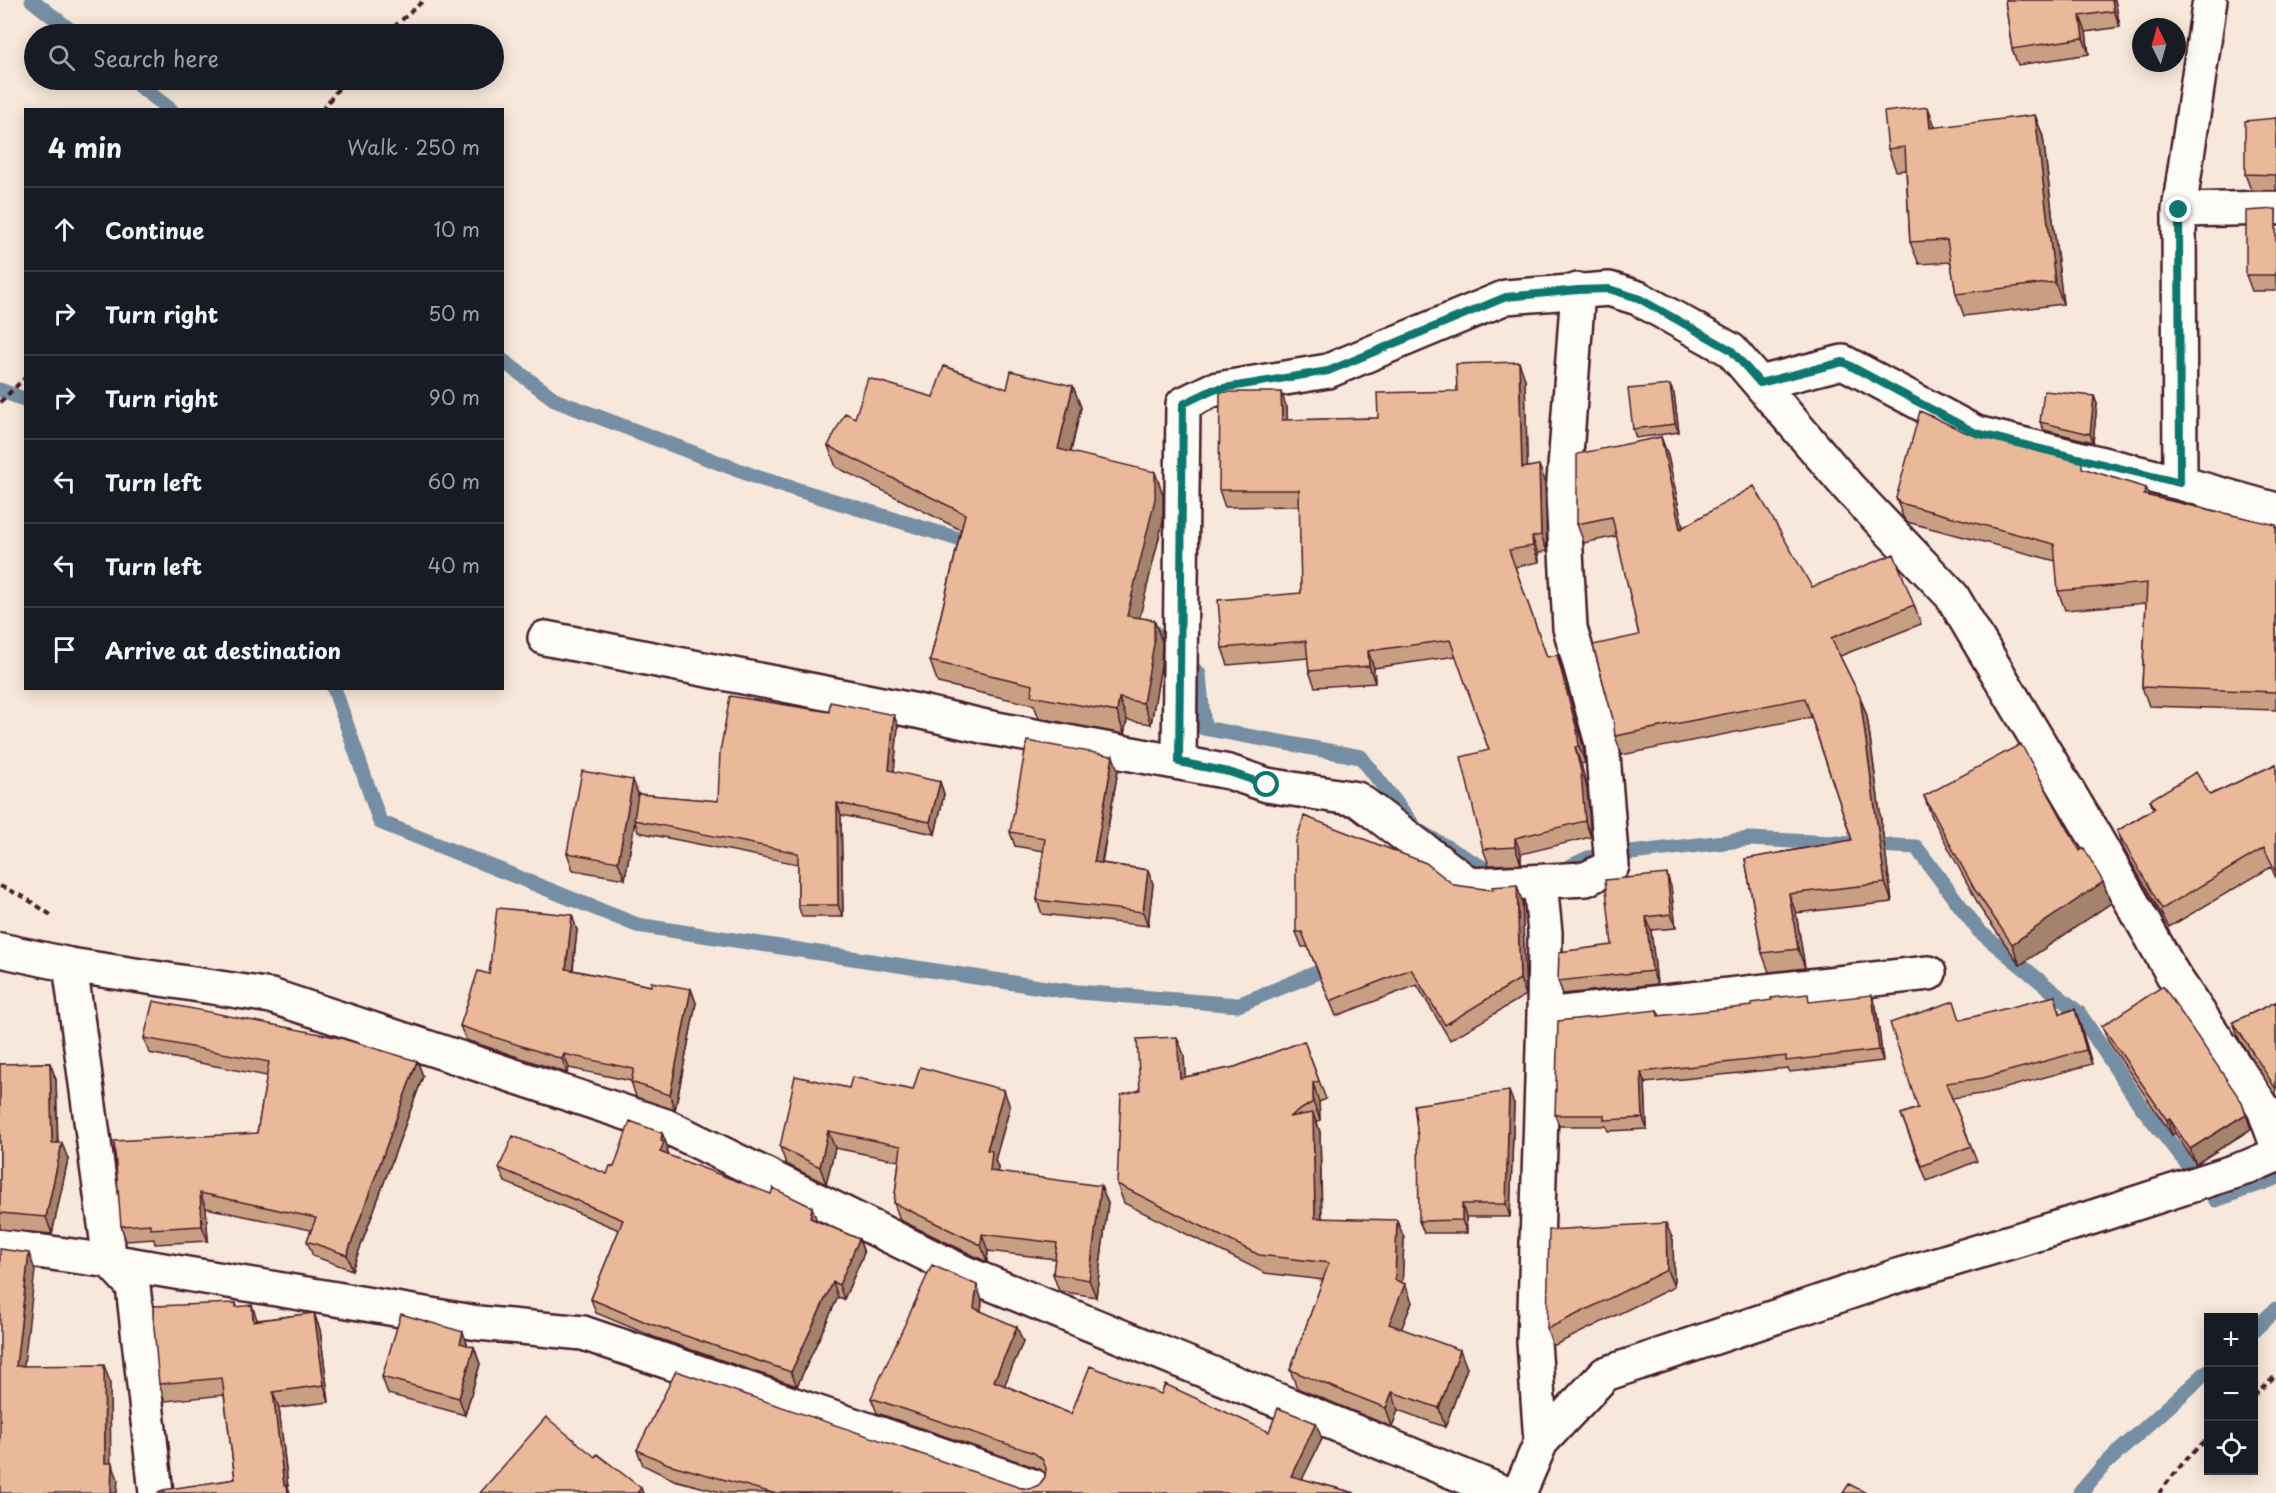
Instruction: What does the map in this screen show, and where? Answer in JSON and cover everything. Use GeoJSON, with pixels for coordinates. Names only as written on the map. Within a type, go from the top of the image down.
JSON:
{"type":"FeatureCollection","features":[{"type":"Feature","properties":{"kind":"street"},"geometry":{"type":"LineString","coordinates":[[2180,483],[2179,210],[2210,0]]}},
{"type":"Feature","properties":{"kind":"street"},"geometry":{"type":"LineString","coordinates":[[2179,210],[2276,208]]}},
{"type":"Feature","properties":{"kind":"street"},"geometry":{"type":"LineString","coordinates":[[1179,762],[1183,404],[1212,390],[1328,371],[1506,297],[1609,289],[1638,298],[1731,350],[1849,488],[1952,596],[2095,837],[2173,975],[2264,1109],[2276,1142]]}},
{"type":"Feature","properties":{"kind":"street"},"geometry":{"type":"LineString","coordinates":[[545,638],[1033,736],[1229,772],[1267,785],[1358,799],[1470,885],[1586,879],[1612,866],[1602,743],[1570,628],[1563,495],[1578,290]]}},
{"type":"Feature","properties":{"kind":"street"},"geometry":{"type":"LineString","coordinates":[[1760,383],[1843,362],[1976,433],[2180,483],[2276,510]]}},
{"type":"Feature","properties":{"kind":"street"},"geometry":{"type":"LineString","coordinates":[[1540,883],[1545,933],[1544,1015],[1534,1342],[1541,1442]]}},
{"type":"Feature","properties":{"kind":"street"},"geometry":{"type":"LineString","coordinates":[[0,950],[70,965],[271,996],[666,1126],[965,1273],[1505,1493]]}},
{"type":"Feature","properties":{"kind":"street"},"geometry":{"type":"LineString","coordinates":[[70,965],[110,1261],[134,1286],[156,1493]]}},
{"type":"Feature","properties":{"kind":"street"},"geometry":{"type":"LineString","coordinates":[[1544,1015],[1929,973]]}},
{"type":"Feature","properties":{"kind":"street"},"geometry":{"type":"LineString","coordinates":[[1519,1493],[1541,1442],[1605,1374],[1894,1277],[2237,1170],[2276,1155]]}},
{"type":"Feature","properties":{"kind":"street"},"geometry":{"type":"LineString","coordinates":[[0,1246],[110,1261],[478,1323],[583,1333],[1033,1486]]}},
{"type":"Feature","properties":{"kind":"path"},"geometry":{"type":"LineString","coordinates":[[397,24],[424,0]]}},
{"type":"Feature","properties":{"kind":"path"},"geometry":{"type":"LineString","coordinates":[[324,108],[337,90]]}},
{"type":"Feature","properties":{"kind":"path"},"geometry":{"type":"LineString","coordinates":[[0,402],[24,379]]}},
{"type":"Feature","properties":{"kind":"path"},"geometry":{"type":"LineString","coordinates":[[2258,1391],[2276,1375]]}},
{"type":"Feature","properties":{"kind":"path"},"geometry":{"type":"LineString","coordinates":[[2158,1493],[2187,1458],[2204,1442]]}},
{"type":"Feature","properties":{"kind":"building"},"geometry":{"type":"Polygon","coordinates":[[[2005,0],[2112,0],[2114,11],[2080,16],[2083,38],[2012,49],[2005,0]]]}},
{"type":"Feature","properties":{"kind":"building"},"geometry":{"type":"Polygon","coordinates":[[[1928,107],[1930,128],[2035,115],[2055,282],[1956,294],[1947,240],[1910,242],[1905,147],[1888,149],[1884,112],[1928,107]]]}},
{"type":"Feature","properties":{"kind":"building"},"geometry":{"type":"Polygon","coordinates":[[[2276,118],[2276,175],[2245,174],[2245,121],[2276,118]]]}},
{"type":"Feature","properties":{"kind":"building"},"geometry":{"type":"Polygon","coordinates":[[[2276,209],[2276,275],[2246,275],[2246,211],[2276,209]]]}},
{"type":"Feature","properties":{"kind":"building"},"geometry":{"type":"Polygon","coordinates":[[[1519,362],[1522,468],[1539,465],[1541,535],[1532,537],[1533,546],[1509,550],[1547,657],[1557,655],[1577,730],[1579,746],[1575,747],[1581,772],[1585,821],[1515,838],[1515,847],[1483,849],[1461,757],[1489,750],[1450,640],[1368,651],[1369,666],[1309,671],[1306,641],[1222,648],[1218,600],[1301,593],[1299,490],[1219,490],[1220,392],[1281,392],[1282,420],[1378,418],[1377,393],[1457,391],[1456,364],[1519,362]]]}},
{"type":"Feature","properties":{"kind":"building"},"geometry":{"type":"Polygon","coordinates":[[[944,366],[1007,389],[1011,371],[1073,386],[1058,449],[1155,472],[1155,499],[1127,616],[1154,620],[1154,644],[1143,703],[1119,698],[1117,712],[1031,696],[1033,685],[930,661],[965,514],[828,446],[845,413],[855,418],[868,378],[933,397],[944,366]]]}},
{"type":"Feature","properties":{"kind":"building"},"geometry":{"type":"Polygon","coordinates":[[[1670,385],[1675,424],[1633,429],[1628,389],[1670,385]]]}},
{"type":"Feature","properties":{"kind":"building"},"geometry":{"type":"Polygon","coordinates":[[[2044,391],[2094,396],[2090,434],[2040,422],[2044,391]]]}},
{"type":"Feature","properties":{"kind":"building"},"geometry":{"type":"Polygon","coordinates":[[[1920,411],[1965,432],[2082,461],[2082,468],[2146,488],[2144,495],[2276,525],[2276,692],[2142,687],[2147,583],[2058,591],[2054,544],[1900,503],[1896,498],[1920,411]]]}},
{"type":"Feature","properties":{"kind":"building"},"geometry":{"type":"Polygon","coordinates":[[[1661,437],[1680,529],[1754,486],[1812,587],[1894,554],[1914,605],[1831,638],[1860,697],[1885,883],[1789,894],[1798,949],[1762,953],[1745,859],[1852,840],[1805,698],[1615,736],[1613,719],[1593,645],[1639,635],[1612,517],[1577,524],[1577,454],[1661,437]]]}},
{"type":"Feature","properties":{"kind":"building"},"geometry":{"type":"Polygon","coordinates":[[[730,696],[829,712],[830,702],[894,715],[889,770],[940,782],[930,822],[837,803],[838,905],[798,905],[798,853],[634,820],[638,794],[718,801],[720,752],[730,696]]]}},
{"type":"Feature","properties":{"kind":"building"},"geometry":{"type":"Polygon","coordinates":[[[1027,741],[1113,756],[1094,862],[1148,870],[1143,912],[1037,900],[1045,838],[1010,832],[1027,741]]]}},
{"type":"Feature","properties":{"kind":"building"},"geometry":{"type":"Polygon","coordinates":[[[2021,744],[2080,851],[2084,848],[2103,882],[2012,944],[1975,890],[1924,796],[2021,744]]]}},
{"type":"Feature","properties":{"kind":"building"},"geometry":{"type":"Polygon","coordinates":[[[2276,764],[2276,872],[2264,848],[2162,909],[2117,831],[2155,808],[2150,800],[2196,772],[2210,795],[2276,764]]]}},
{"type":"Feature","properties":{"kind":"building"},"geometry":{"type":"Polygon","coordinates":[[[582,771],[633,780],[618,862],[567,853],[582,771]]]}},
{"type":"Feature","properties":{"kind":"building"},"geometry":{"type":"Polygon","coordinates":[[[1304,816],[1426,863],[1454,885],[1493,890],[1492,887],[1517,885],[1520,979],[1445,1025],[1411,969],[1330,1001],[1302,932],[1296,932],[1296,841],[1304,816]]]}},
{"type":"Feature","properties":{"kind":"building"},"geometry":{"type":"Polygon","coordinates":[[[1667,874],[1671,914],[1646,917],[1652,971],[1558,981],[1559,952],[1612,945],[1605,880],[1667,874]]]}},
{"type":"Feature","properties":{"kind":"building"},"geometry":{"type":"Polygon","coordinates":[[[497,908],[572,915],[566,969],[651,986],[651,982],[691,989],[670,1095],[631,1082],[634,1069],[564,1054],[562,1059],[460,1026],[478,971],[489,974],[497,908]]]}},
{"type":"Feature","properties":{"kind":"building"},"geometry":{"type":"Polygon","coordinates":[[[2163,986],[2242,1102],[2246,1114],[2190,1149],[2169,1118],[2167,1120],[2102,1026],[2163,986]]]}},
{"type":"Feature","properties":{"kind":"building"},"geometry":{"type":"Polygon","coordinates":[[[1808,994],[1809,1002],[1872,995],[1879,1050],[1786,1061],[1786,1056],[1641,1072],[1643,1118],[1604,1120],[1604,1115],[1555,1115],[1558,1021],[1657,1010],[1658,1016],[1752,1006],[1752,1003],[1772,1000],[1771,998],[1808,994]]]}},
{"type":"Feature","properties":{"kind":"building"},"geometry":{"type":"Polygon","coordinates":[[[2055,996],[2060,1014],[2075,1009],[2086,1050],[1983,1078],[1946,1083],[1971,1146],[1922,1166],[1901,1114],[1918,1108],[1890,1023],[1954,1001],[1960,1020],[2055,996]]]}},
{"type":"Feature","properties":{"kind":"building"},"geometry":{"type":"Polygon","coordinates":[[[153,1001],[340,1038],[417,1061],[347,1255],[307,1241],[316,1218],[200,1193],[202,1226],[150,1229],[150,1224],[121,1226],[114,1141],[257,1133],[269,1062],[144,1038],[153,1001]]]}},
{"type":"Feature","properties":{"kind":"building"},"geometry":{"type":"Polygon","coordinates":[[[2276,1002],[2276,1089],[2233,1022],[2276,1002]]]}},
{"type":"Feature","properties":{"kind":"building"},"geometry":{"type":"Polygon","coordinates":[[[1177,1037],[1180,1078],[1235,1067],[1304,1041],[1319,1081],[1313,1083],[1313,1102],[1289,1117],[1313,1113],[1315,1218],[1397,1220],[1395,1280],[1405,1284],[1389,1324],[1460,1350],[1439,1408],[1392,1392],[1386,1408],[1290,1370],[1329,1263],[1259,1255],[1117,1184],[1121,1095],[1140,1090],[1137,1039],[1177,1037]]]}},
{"type":"Feature","properties":{"kind":"building"},"geometry":{"type":"Polygon","coordinates":[[[50,1063],[52,1143],[62,1143],[46,1217],[0,1213],[0,1064],[50,1063]]]}},
{"type":"Feature","properties":{"kind":"building"},"geometry":{"type":"Polygon","coordinates":[[[920,1067],[1004,1090],[987,1150],[992,1151],[990,1171],[1101,1186],[1089,1280],[1053,1274],[1057,1243],[982,1234],[981,1245],[894,1203],[901,1146],[828,1131],[820,1167],[780,1147],[795,1076],[849,1088],[852,1077],[913,1090],[920,1067]]]}},
{"type":"Feature","properties":{"kind":"building"},"geometry":{"type":"Polygon","coordinates":[[[1509,1091],[1506,1204],[1462,1204],[1462,1220],[1419,1221],[1418,1137],[1414,1105],[1509,1091]]]}},
{"type":"Feature","properties":{"kind":"building"},"geometry":{"type":"Polygon","coordinates":[[[630,1121],[662,1133],[661,1141],[664,1142],[660,1152],[771,1194],[773,1188],[812,1207],[810,1218],[859,1239],[839,1285],[833,1282],[791,1372],[648,1323],[591,1299],[623,1220],[499,1168],[513,1136],[607,1174],[610,1166],[614,1167],[630,1121]]]}},
{"type":"Feature","properties":{"kind":"building"},"geometry":{"type":"Polygon","coordinates":[[[1666,1223],[1667,1270],[1547,1329],[1549,1230],[1666,1223]]]}},
{"type":"Feature","properties":{"kind":"building"},"geometry":{"type":"Polygon","coordinates":[[[0,1249],[29,1253],[16,1366],[104,1365],[105,1463],[112,1463],[111,1493],[0,1493],[0,1249]]]}},
{"type":"Feature","properties":{"kind":"building"},"geometry":{"type":"Polygon","coordinates":[[[932,1265],[977,1285],[974,1308],[1017,1327],[994,1381],[1071,1414],[1090,1366],[1161,1394],[1165,1384],[1269,1432],[1278,1408],[1316,1423],[1291,1476],[1355,1493],[773,1493],[668,1464],[637,1450],[676,1371],[1021,1488],[1030,1489],[1039,1485],[1045,1477],[1046,1468],[1042,1459],[1034,1453],[871,1398],[932,1265]]]}},
{"type":"Feature","properties":{"kind":"building"},"geometry":{"type":"Polygon","coordinates":[[[236,1303],[236,1307],[252,1305],[253,1321],[314,1313],[324,1385],[273,1392],[284,1485],[287,1485],[288,1493],[157,1493],[163,1490],[235,1479],[222,1378],[159,1384],[154,1306],[236,1303]]]}},
{"type":"Feature","properties":{"kind":"building"},"geometry":{"type":"Polygon","coordinates":[[[401,1314],[463,1332],[460,1343],[474,1347],[459,1398],[382,1377],[401,1314]]]}},
{"type":"Feature","properties":{"kind":"building"},"geometry":{"type":"Polygon","coordinates":[[[546,1417],[595,1457],[597,1454],[641,1488],[637,1493],[480,1493],[546,1417]]]}},
{"type":"Feature","properties":{"kind":"building"},"geometry":{"type":"Polygon","coordinates":[[[1849,1484],[1866,1493],[1843,1493],[1849,1484]]]}},
{"type":"Feature","properties":{"kind":"waterway"},"geometry":{"type":"LineString","coordinates":[[32,0],[62,24]]}},
{"type":"Feature","properties":{"kind":"waterway"},"geometry":{"type":"LineString","coordinates":[[145,90],[168,108]]}},
{"type":"Feature","properties":{"kind":"waterway"},"geometry":{"type":"LineString","coordinates":[[504,361],[557,401],[759,478],[978,545]]}},
{"type":"Feature","properties":{"kind":"waterway"},"geometry":{"type":"LineString","coordinates":[[0,390],[24,399]]}},
{"type":"Feature","properties":{"kind":"waterway"},"geometry":{"type":"LineString","coordinates":[[1146,625],[1199,674],[1204,728],[1361,757],[1417,830],[1487,870],[1502,873]]}},
{"type":"Feature","properties":{"kind":"waterway"},"geometry":{"type":"LineString","coordinates":[[335,690],[380,822],[637,925],[1066,991],[1238,1005],[1336,965]]}},
{"type":"Feature","properties":{"kind":"waterway"},"geometry":{"type":"LineString","coordinates":[[1560,871],[1588,858],[1750,839],[1916,847],[1979,931],[2079,1013],[2141,1106],[2216,1200],[2276,1178]]}},
{"type":"Feature","properties":{"kind":"waterway"},"geometry":{"type":"LineString","coordinates":[[2258,1326],[2276,1309]]}},
{"type":"Feature","properties":{"kind":"waterway"},"geometry":{"type":"LineString","coordinates":[[2080,1493],[2104,1465],[2204,1375]]}},
{"type":"Feature","properties":{"kind":"route"},"geometry":{"type":"LineString","coordinates":[[1267,785],[1229,772],[1179,762],[1183,404],[1212,390],[1328,371],[1506,297],[1609,289],[1638,298],[1731,350],[1760,383],[1843,362],[1976,433],[2180,483],[2179,210]]}}]}
